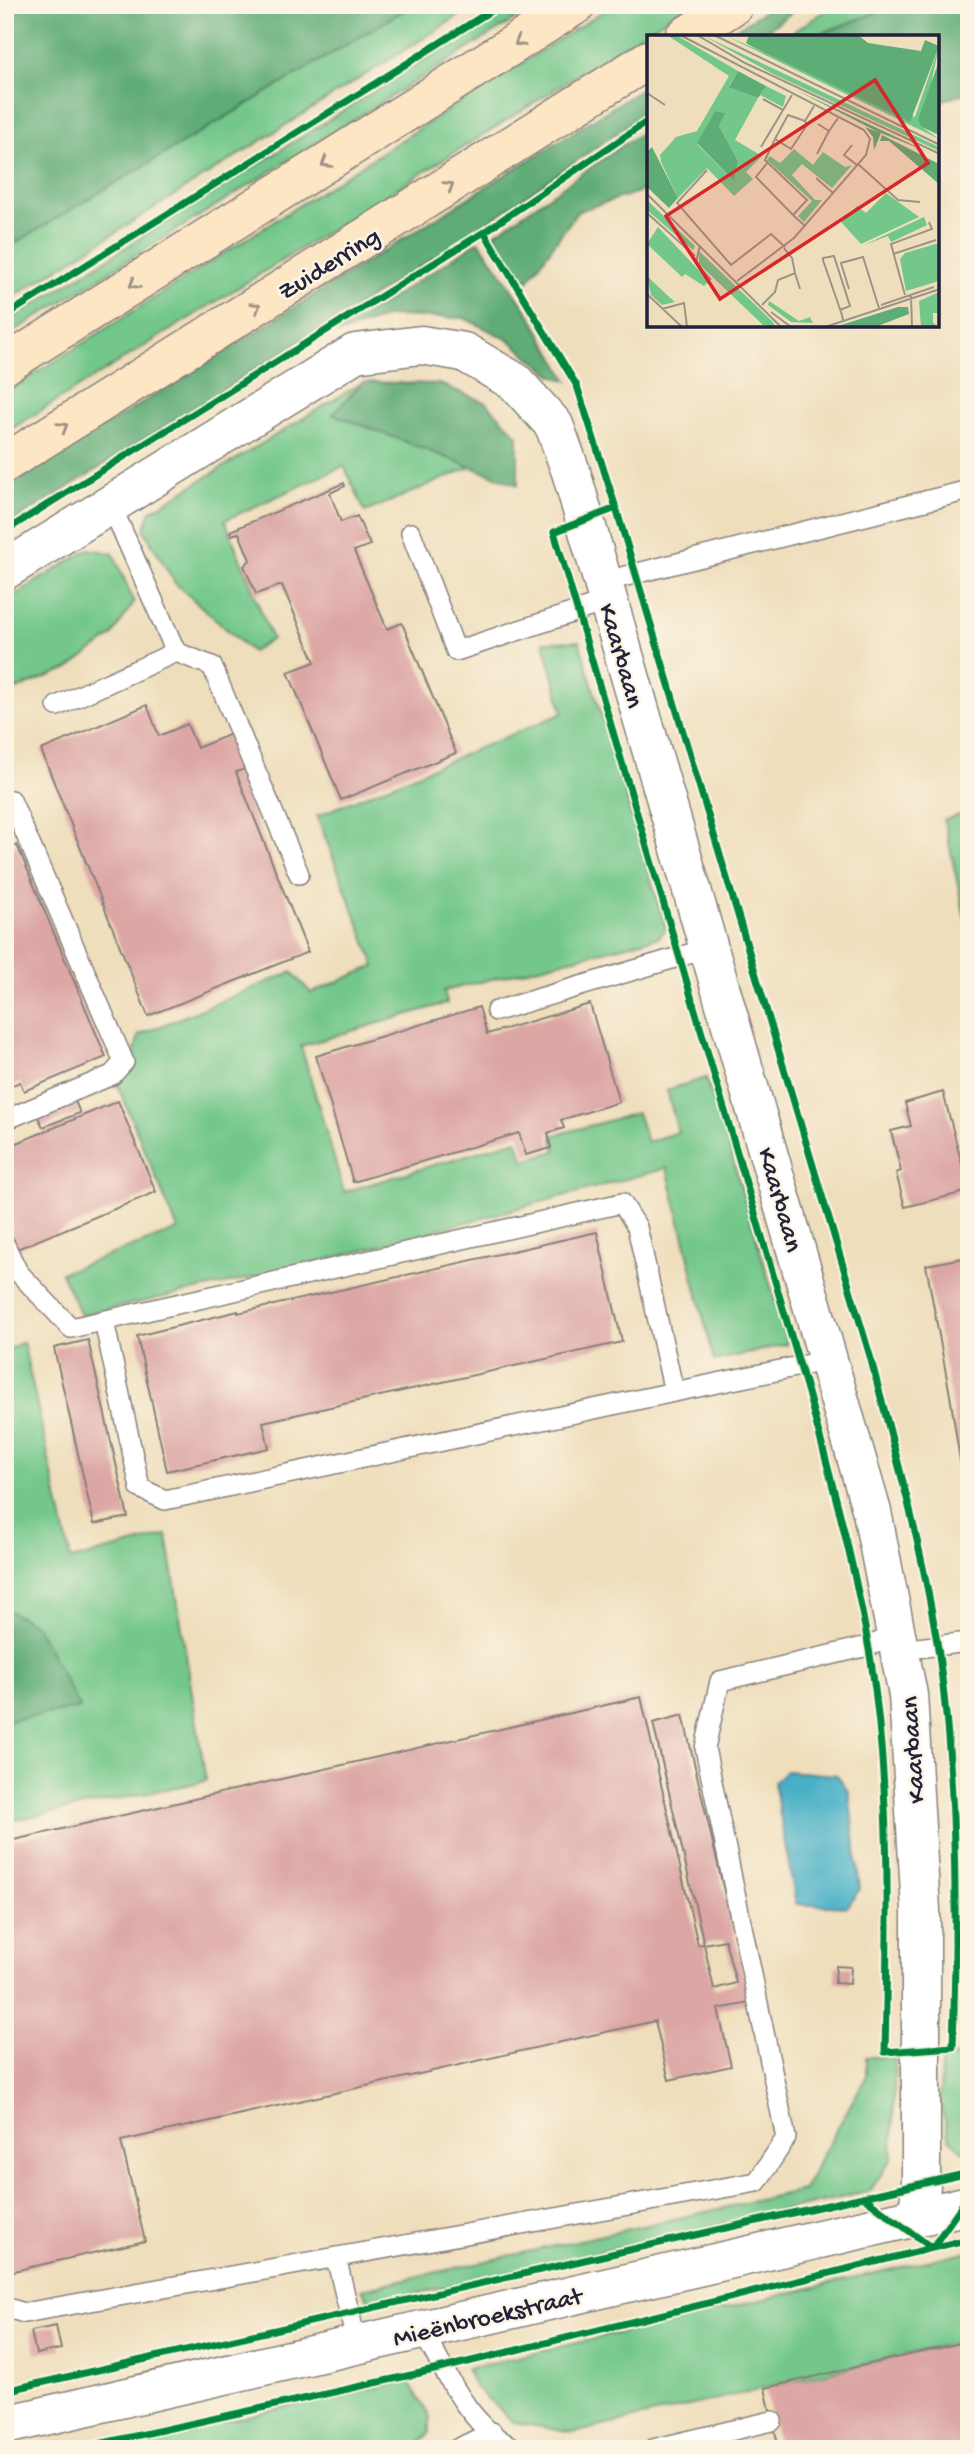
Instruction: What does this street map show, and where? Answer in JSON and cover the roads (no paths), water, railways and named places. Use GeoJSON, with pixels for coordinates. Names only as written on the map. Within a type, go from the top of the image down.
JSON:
{"type":"FeatureCollection","features":[{"type":"Feature","properties":{"kind":"main road"},"geometry":{"type":"LineString","coordinates":[[5,365],[576,5]]}},
{"type":"Feature","properties":{"kind":"main road"},"geometry":{"type":"LineString","coordinates":[[687,35],[734,5]]}},
{"type":"Feature","properties":{"kind":"main road","name":"Zuiderring"},"geometry":{"type":"LineString","coordinates":[[5,463],[647,61]]}},
{"type":"Feature","properties":{"kind":"street","name":"Kaarbaan"},"geometry":{"type":"LineString","coordinates":[[111,505],[355,353],[421,345],[464,352],[515,382],[554,425],[570,472],[873,1511],[908,1695],[921,1910],[921,2185],[918,2217]]}},
{"type":"Feature","properties":{"kind":"street"},"geometry":{"type":"LineString","coordinates":[[5,570],[111,505]]}},
{"type":"Feature","properties":{"kind":"street","name":"Mieënbroekstraat"},"geometry":{"type":"LineString","coordinates":[[5,2426],[969,2205]]}},
{"type":"Feature","properties":{"kind":"lane"},"geometry":{"type":"LineString","coordinates":[[411,533],[456,651],[605,592],[969,489]]}},
{"type":"Feature","properties":{"kind":"lane"},"geometry":{"type":"LineString","coordinates":[[111,505],[176,652],[212,666],[299,874]]}},
{"type":"Feature","properties":{"kind":"lane"},"geometry":{"type":"LineString","coordinates":[[57,706],[176,652]]}},
{"type":"Feature","properties":{"kind":"lane"},"geometry":{"type":"LineString","coordinates":[[5,799],[11,800],[124,1062],[112,1074],[5,1120]]}},
{"type":"Feature","properties":{"kind":"lane"},"geometry":{"type":"LineString","coordinates":[[496,1011],[709,948]]}},
{"type":"Feature","properties":{"kind":"lane"},"geometry":{"type":"LineString","coordinates":[[5,1245],[18,1272],[71,1328],[622,1203],[637,1227],[674,1392]]}},
{"type":"Feature","properties":{"kind":"lane"},"geometry":{"type":"LineString","coordinates":[[104,1321],[140,1488],[165,1500],[829,1360]]}},
{"type":"Feature","properties":{"kind":"lane"},"geometry":{"type":"LineString","coordinates":[[5,2307],[24,2313],[757,2182],[786,2138],[705,1748],[720,1681],[868,1646],[969,1642]]}},
{"type":"Feature","properties":{"kind":"lane"},"geometry":{"type":"LineString","coordinates":[[336,2257],[357,2345]]}},
{"type":"Feature","properties":{"kind":"lane"},"geometry":{"type":"LineString","coordinates":[[422,2330],[468,2410],[492,2432],[517,2449]]}},
{"type":"Feature","properties":{"kind":"lane"},"geometry":{"type":"LineString","coordinates":[[653,2449],[772,2421]]}},
{"type":"Feature","properties":{"kind":"lane"},"geometry":{"type":"LineString","coordinates":[[457,2449],[492,2432]]}},
{"type":"Feature","properties":{"kind":"water"},"geometry":{"type":"Polygon","coordinates":[[[786,1771],[837,1775],[849,1792],[860,1889],[847,1907],[796,1904],[774,1782],[786,1771]]]}}]}
